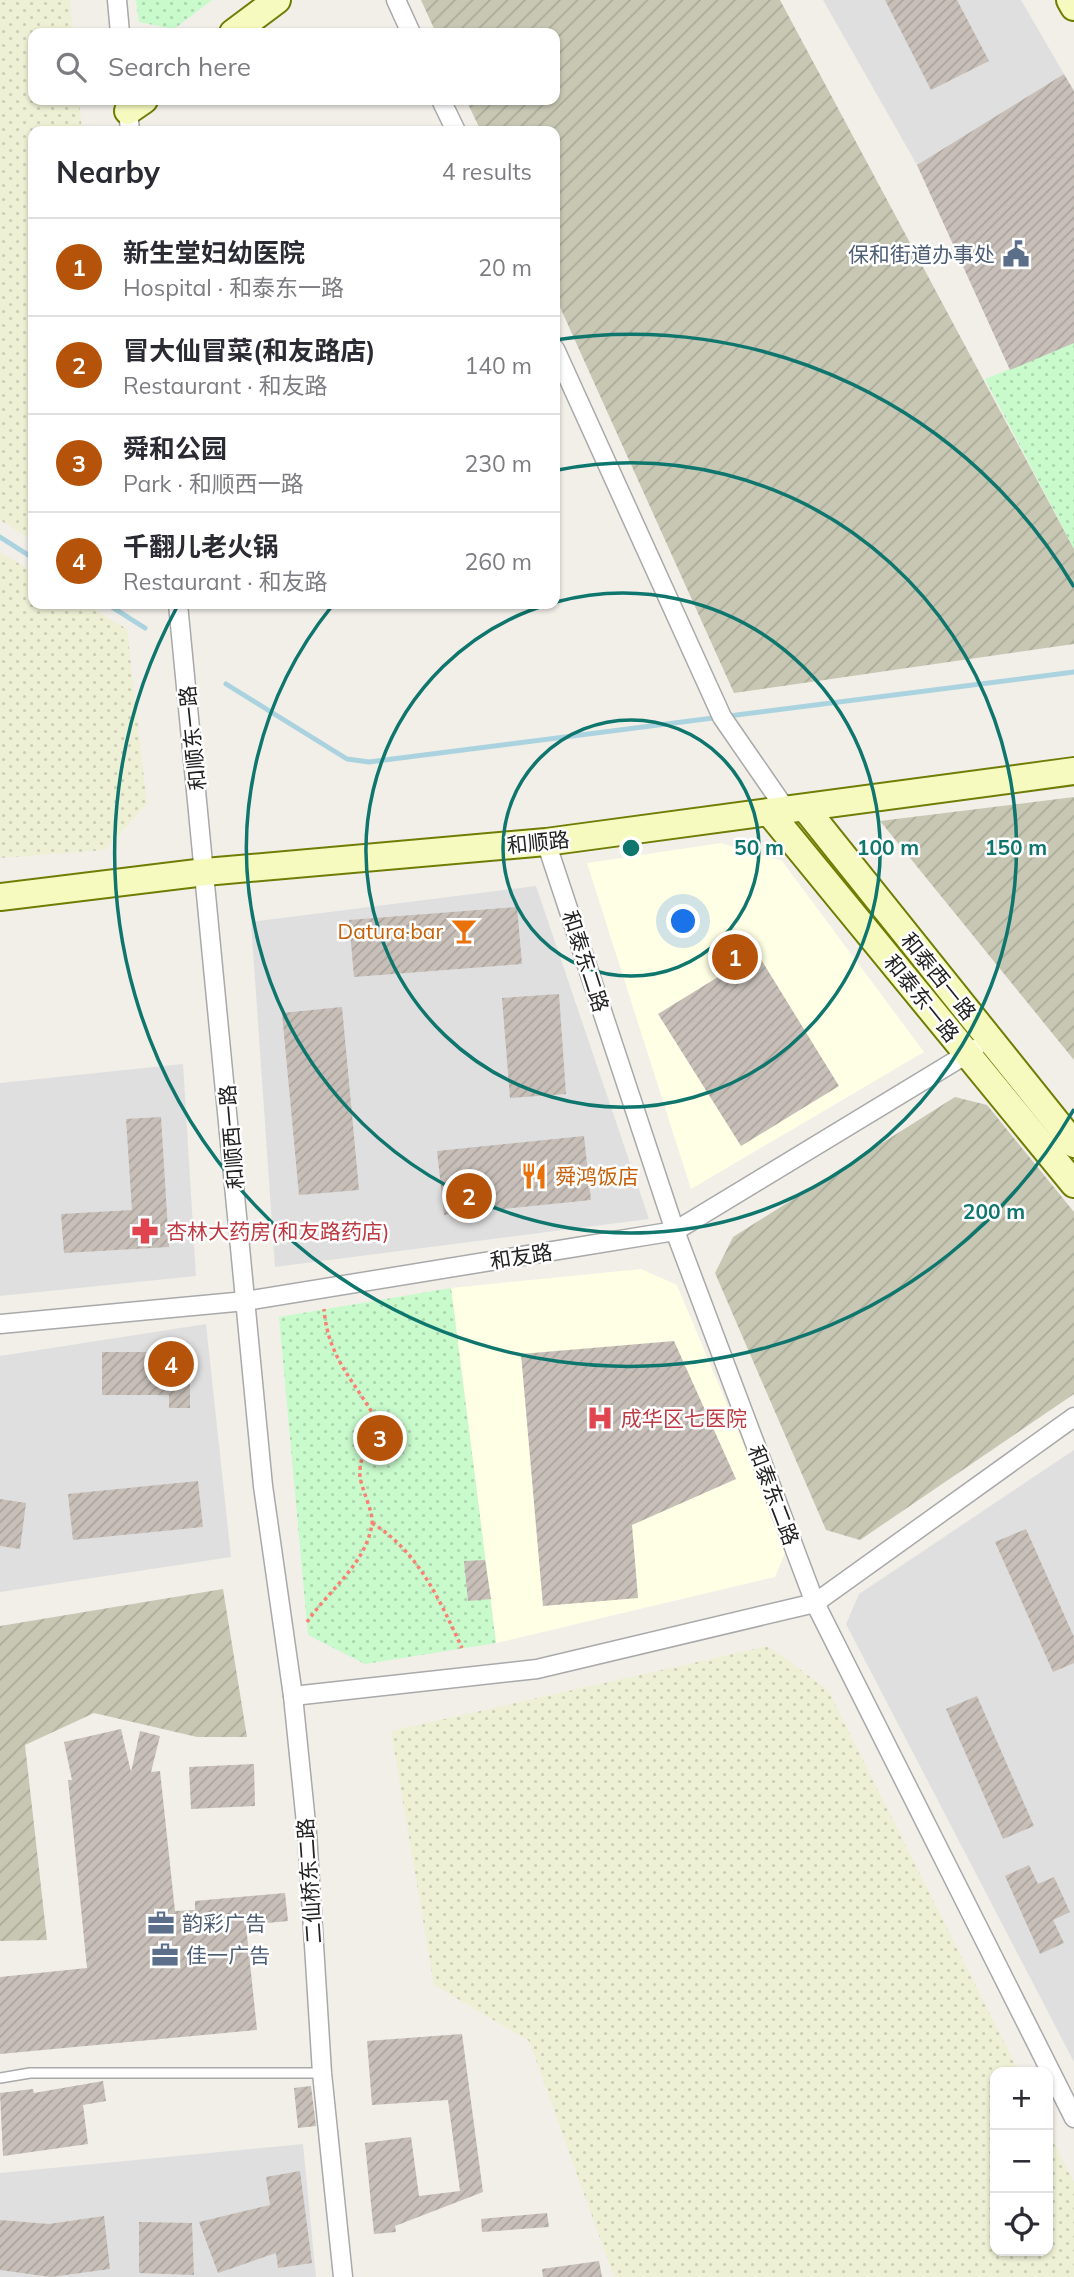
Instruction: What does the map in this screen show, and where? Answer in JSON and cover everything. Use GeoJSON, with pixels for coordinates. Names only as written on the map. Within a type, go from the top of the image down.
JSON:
{"type":"FeatureCollection","features":[{"type":"Feature","properties":{"kind":"street"},"geometry":{"type":"LineString","coordinates":[[117,0],[120,28]]}},
{"type":"Feature","properties":{"kind":"street"},"geometry":{"type":"LineString","coordinates":[[240,28],[277,0]]}},
{"type":"Feature","properties":{"kind":"street"},"geometry":{"type":"LineString","coordinates":[[396,0],[409,28]]}},
{"type":"Feature","properties":{"kind":"street"},"geometry":{"type":"LineString","coordinates":[[1070,0],[1074,7]]}},
{"type":"Feature","properties":{"kind":"street"},"geometry":{"type":"LineString","coordinates":[[443,105],[454,126]]}},
{"type":"Feature","properties":{"kind":"street"},"geometry":{"type":"LineString","coordinates":[[560,360],[722,717],[787,810]]}},
{"type":"Feature","properties":{"kind":"street","name":"和顺东一路"},"geometry":{"type":"LineString","coordinates":[[179,609],[205,872]]}},
{"type":"Feature","properties":{"kind":"street","name":"和顺路"},"geometry":{"type":"LineString","coordinates":[[0,897],[205,872],[547,842],[1074,771]]}},
{"type":"Feature","properties":{"kind":"street","name":"和泰西一路"},"geometry":{"type":"LineString","coordinates":[[787,810],[989,1038],[1074,1144]]}},
{"type":"Feature","properties":{"kind":"street","name":"和泰东一路"},"geometry":{"type":"LineString","coordinates":[[787,810],[968,1055],[1074,1184]]}},
{"type":"Feature","properties":{"kind":"street","name":"和泰东二路"},"geometry":{"type":"LineString","coordinates":[[547,842],[675,1231],[815,1603],[1074,2118]]}},
{"type":"Feature","properties":{"kind":"street","name":"和顺西一路"},"geometry":{"type":"LineString","coordinates":[[205,872],[263,1486]]}},
{"type":"Feature","properties":{"kind":"street","name":"和友路"},"geometry":{"type":"LineString","coordinates":[[0,1324],[246,1301],[675,1231],[968,1055],[989,1038]]}},
{"type":"Feature","properties":{"kind":"street"},"geometry":{"type":"LineString","coordinates":[[293,1696],[537,1670],[815,1603],[1074,1417]]}},
{"type":"Feature","properties":{"kind":"street","name":"二仙桥东二路"},"geometry":{"type":"LineString","coordinates":[[263,1486],[293,1696],[307,1833],[322,2073],[343,2277]]}},
{"type":"Feature","properties":{"kind":"lane"},"geometry":{"type":"LineString","coordinates":[[0,2078],[30,2074],[322,2073]]}},
{"type":"Feature","properties":{"kind":"path"},"geometry":{"type":"LineString","coordinates":[[307,1622],[345,1577],[368,1539],[372,1523],[360,1474],[361,1463],[377,1421],[335,1355],[326,1330],[324,1310]]}},
{"type":"Feature","properties":{"kind":"path"},"geometry":{"type":"LineString","coordinates":[[372,1523],[389,1533],[425,1573],[462,1648]]}},
{"type":"Feature","properties":{"kind":"shaded area"},"geometry":{"type":"Polygon","coordinates":[[[0,0],[70,0],[73,28],[28,28],[28,105],[79,105],[82,126],[28,126],[28,538],[0,520],[0,0]]]}},
{"type":"Feature","properties":{"kind":"shaded area"},"geometry":{"type":"Polygon","coordinates":[[[421,0],[780,0],[1074,549],[1074,644],[734,693],[560,307],[560,126],[479,126],[468,105],[560,105],[560,28],[434,28],[421,0]]]}},
{"type":"Feature","properties":{"kind":"shaded area"},"geometry":{"type":"Polygon","coordinates":[[[823,0],[1021,0],[1064,74],[917,165],[823,0]]]}},
{"type":"Feature","properties":{"kind":"shaded area"},"geometry":{"type":"Polygon","coordinates":[[[0,552],[28,569],[28,609],[93,609],[127,629],[147,804],[105,850],[0,858],[0,552]]]}},
{"type":"Feature","properties":{"kind":"shaded area"},"geometry":{"type":"Polygon","coordinates":[[[1074,797],[1074,1060],[880,821],[1074,797]]]}},
{"type":"Feature","properties":{"kind":"shaded area"},"geometry":{"type":"Polygon","coordinates":[[[721,843],[782,861],[924,1052],[691,1189],[587,863],[721,843]]]}},
{"type":"Feature","properties":{"kind":"shaded area"},"geometry":{"type":"Polygon","coordinates":[[[536,886],[649,1219],[275,1267],[251,922],[536,886]]]}},
{"type":"Feature","properties":{"kind":"shaded area"},"geometry":{"type":"Polygon","coordinates":[[[183,1064],[196,1276],[0,1296],[0,1083],[183,1064]]]}},
{"type":"Feature","properties":{"kind":"shaded area"},"geometry":{"type":"Polygon","coordinates":[[[955,1097],[987,1105],[1074,1212],[1074,1394],[860,1540],[826,1530],[715,1273],[733,1237],[955,1097]]]}},
{"type":"Feature","properties":{"kind":"shaded area","name":"成华区七医院"},"geometry":{"type":"Polygon","coordinates":[[[641,1269],[677,1285],[787,1548],[775,1577],[496,1643],[451,1288],[641,1269]]]}},
{"type":"Feature","properties":{"kind":"shaded area"},"geometry":{"type":"Polygon","coordinates":[[[206,1324],[231,1557],[0,1592],[0,1356],[206,1324]]]}},
{"type":"Feature","properties":{"kind":"shaded area"},"geometry":{"type":"Polygon","coordinates":[[[1074,1450],[1074,2062],[846,1624],[859,1594],[1074,1450]]]}},
{"type":"Feature","properties":{"kind":"shaded area"},"geometry":{"type":"Polygon","coordinates":[[[223,1589],[247,1737],[197,1737],[94,1713],[25,1745],[47,1940],[0,1941],[0,1626],[223,1589]]]}},
{"type":"Feature","properties":{"kind":"shaded area"},"geometry":{"type":"Polygon","coordinates":[[[768,1646],[828,1690],[1016,2067],[990,2067],[990,2256],[1053,2256],[1053,2141],[1074,2183],[1074,2277],[614,2277],[529,2041],[434,1985],[391,1731],[768,1646]]]}},
{"type":"Feature","properties":{"kind":"shaded area"},"geometry":{"type":"Polygon","coordinates":[[[303,2144],[316,2277],[0,2277],[0,2173],[303,2144]]]}},
{"type":"Feature","properties":{"kind":"green space"},"geometry":{"type":"Polygon","coordinates":[[[136,0],[212,0],[175,28],[139,22],[136,0]]]}},
{"type":"Feature","properties":{"kind":"green space"},"geometry":{"type":"Polygon","coordinates":[[[1074,343],[1074,549],[985,379],[1074,343]]]}},
{"type":"Feature","properties":{"kind":"green space"},"geometry":{"type":"Polygon","coordinates":[[[451,1288],[496,1643],[365,1664],[308,1635],[279,1317],[451,1288]]]}},
{"type":"Feature","properties":{"kind":"building"},"geometry":{"type":"Polygon","coordinates":[[[885,0],[957,0],[989,61],[931,90],[885,0]]]}},
{"type":"Feature","properties":{"kind":"building","name":"保和街道办事处"},"geometry":{"type":"Polygon","coordinates":[[[1064,74],[1074,91],[1074,343],[1010,370],[917,165],[1064,74]]]}},
{"type":"Feature","properties":{"kind":"building"},"geometry":{"type":"Polygon","coordinates":[[[517,907],[522,964],[354,977],[349,920],[517,907]]]}},
{"type":"Feature","properties":{"kind":"building"},"geometry":{"type":"Polygon","coordinates":[[[757,953],[839,1086],[741,1146],[658,1014],[757,953]]]}},
{"type":"Feature","properties":{"kind":"building"},"geometry":{"type":"Polygon","coordinates":[[[559,994],[566,1094],[510,1098],[502,998],[559,994]]]}},
{"type":"Feature","properties":{"kind":"building"},"geometry":{"type":"Polygon","coordinates":[[[342,1007],[359,1190],[299,1195],[282,1013],[342,1007]]]}},
{"type":"Feature","properties":{"kind":"building"},"geometry":{"type":"Polygon","coordinates":[[[161,1117],[169,1247],[64,1253],[61,1214],[132,1210],[126,1119],[161,1117]]]}},
{"type":"Feature","properties":{"kind":"building"},"geometry":{"type":"Polygon","coordinates":[[[584,1136],[591,1200],[444,1215],[437,1151],[584,1136]]]}},
{"type":"Feature","properties":{"kind":"building"},"geometry":{"type":"Polygon","coordinates":[[[674,1341],[736,1479],[632,1525],[638,1598],[543,1606],[521,1354],[674,1341]]]}},
{"type":"Feature","properties":{"kind":"building"},"geometry":{"type":"Polygon","coordinates":[[[102,1352],[190,1352],[190,1408],[169,1408],[169,1395],[102,1395],[102,1352]]]}},
{"type":"Feature","properties":{"kind":"building"},"geometry":{"type":"Polygon","coordinates":[[[198,1481],[203,1527],[73,1540],[68,1494],[198,1481]]]}},
{"type":"Feature","properties":{"kind":"building"},"geometry":{"type":"Polygon","coordinates":[[[0,1499],[26,1503],[20,1549],[0,1546],[0,1499]]]}},
{"type":"Feature","properties":{"kind":"building"},"geometry":{"type":"Polygon","coordinates":[[[1026,1529],[1074,1637],[1074,1663],[1053,1672],[995,1542],[1026,1529]]]}},
{"type":"Feature","properties":{"kind":"building"},"geometry":{"type":"Polygon","coordinates":[[[485,1560],[491,1599],[468,1601],[464,1561],[485,1560]]]}},
{"type":"Feature","properties":{"kind":"building"},"geometry":{"type":"Polygon","coordinates":[[[977,1696],[1034,1826],[1003,1839],[946,1709],[977,1696]]]}},
{"type":"Feature","properties":{"kind":"building"},"geometry":{"type":"Polygon","coordinates":[[[121,1729],[131,1772],[140,1731],[160,1736],[151,1772],[160,1771],[175,1911],[195,1910],[195,1901],[285,1893],[288,1921],[246,1925],[257,2030],[0,2054],[0,1977],[87,1968],[68,1780],[72,1780],[64,1742],[121,1729]]]}},
{"type":"Feature","properties":{"kind":"building"},"geometry":{"type":"Polygon","coordinates":[[[254,1764],[255,1806],[191,1809],[189,1767],[254,1764]]]}},
{"type":"Feature","properties":{"kind":"building"},"geometry":{"type":"Polygon","coordinates":[[[1029,1865],[1038,1884],[1054,1877],[1070,1912],[1053,1920],[1064,1943],[1040,1954],[1005,1876],[1029,1865]]]}},
{"type":"Feature","properties":{"kind":"building"},"geometry":{"type":"Polygon","coordinates":[[[462,2034],[483,2192],[395,2226],[396,2232],[374,2234],[365,2143],[411,2137],[419,2196],[460,2191],[448,2100],[372,2105],[367,2041],[462,2034]]]}},
{"type":"Feature","properties":{"kind":"building"},"geometry":{"type":"Polygon","coordinates":[[[103,2081],[106,2101],[83,2105],[88,2144],[3,2156],[0,2093],[33,2089],[34,2093],[103,2081]]]}},
{"type":"Feature","properties":{"kind":"building"},"geometry":{"type":"Polygon","coordinates":[[[311,2086],[316,2126],[298,2128],[294,2088],[311,2086]]]}},
{"type":"Feature","properties":{"kind":"building"},"geometry":{"type":"Polygon","coordinates":[[[300,2171],[312,2263],[278,2268],[276,2253],[218,2273],[199,2222],[270,2205],[266,2177],[300,2171]]]}},
{"type":"Feature","properties":{"kind":"building"},"geometry":{"type":"Polygon","coordinates":[[[547,2213],[549,2227],[482,2232],[481,2219],[547,2213]]]}},
{"type":"Feature","properties":{"kind":"building"},"geometry":{"type":"Polygon","coordinates":[[[104,2216],[110,2269],[51,2277],[0,2270],[0,2220],[49,2224],[104,2216]]]}},
{"type":"Feature","properties":{"kind":"building"},"geometry":{"type":"Polygon","coordinates":[[[139,2222],[192,2223],[194,2275],[139,2273],[139,2222]]]}},
{"type":"Feature","properties":{"kind":"building"},"geometry":{"type":"Polygon","coordinates":[[[599,2261],[602,2277],[543,2277],[542,2269],[599,2261]]]}},
{"type":"Feature","properties":{"kind":"waterway"},"geometry":{"type":"LineString","coordinates":[[0,537],[28,555]]}},
{"type":"Feature","properties":{"kind":"waterway"},"geometry":{"type":"LineString","coordinates":[[115,609],[145,628]]}},
{"type":"Feature","properties":{"kind":"waterway"},"geometry":{"type":"LineString","coordinates":[[226,684],[347,759],[369,762],[1074,672]]}},
{"type":"Feature","properties":{"kind":"place","name":"保和街道办事处"},"geometry":{"type":"Point","coordinates":[1016,254]}},
{"type":"Feature","properties":{"kind":"place","name":"Datura·bar"},"geometry":{"type":"Point","coordinates":[464,931]}},
{"type":"Feature","properties":{"kind":"place","name":"新生堂妇幼医院"},"geometry":{"type":"Point","coordinates":[735,957]}},
{"type":"Feature","properties":{"kind":"place","name":"舜鸿饭店"},"geometry":{"type":"Point","coordinates":[534,1176]}},
{"type":"Feature","properties":{"kind":"place","name":"冒大仙冒菜(和友路店)"},"geometry":{"type":"Point","coordinates":[469,1196]}},
{"type":"Feature","properties":{"kind":"place","name":"杏林大药房(和友路药店)"},"geometry":{"type":"Point","coordinates":[145,1231]}},
{"type":"Feature","properties":{"kind":"place","name":"千翻儿老火锅"},"geometry":{"type":"Point","coordinates":[171,1364]}},
{"type":"Feature","properties":{"kind":"place","name":"成华区七医院"},"geometry":{"type":"Point","coordinates":[600,1418]}},
{"type":"Feature","properties":{"kind":"place","name":"舜和公园"},"geometry":{"type":"Point","coordinates":[380,1438]}},
{"type":"Feature","properties":{"kind":"place","name":"韵彩广告"},"geometry":{"type":"Point","coordinates":[161,1923]}},
{"type":"Feature","properties":{"kind":"place","name":"佳一广告"},"geometry":{"type":"Point","coordinates":[165,1955]}}]}
